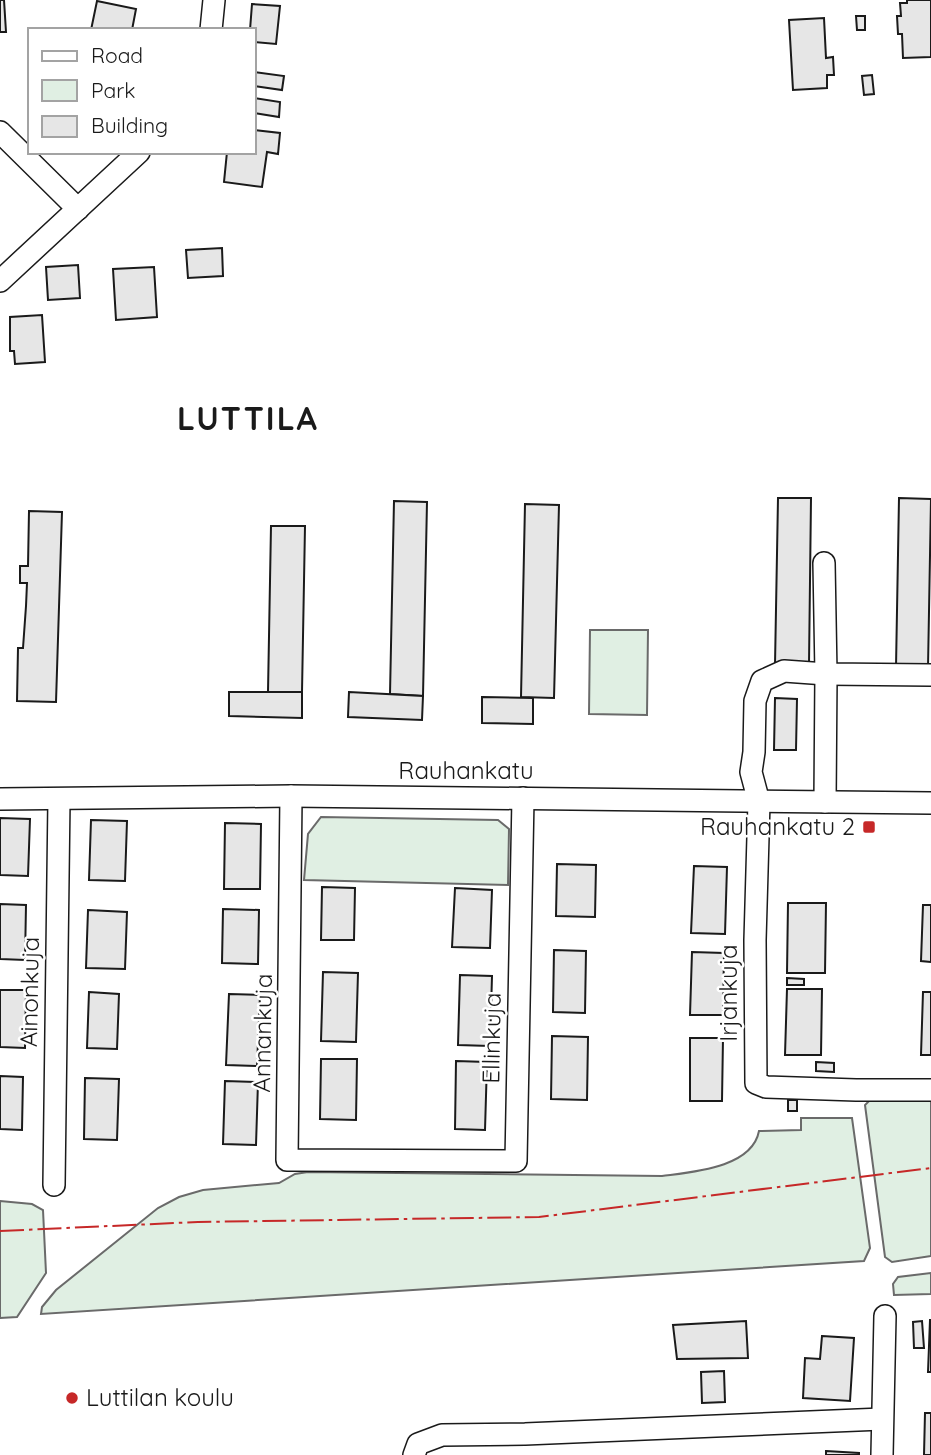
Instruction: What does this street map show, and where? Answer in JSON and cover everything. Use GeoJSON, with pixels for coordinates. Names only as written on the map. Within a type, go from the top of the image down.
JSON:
{"type":"FeatureCollection","features":[{"type":"Feature","properties":{"kind":"street"},"geometry":{"type":"LineString","coordinates":[[211,28],[214,0]]}},
{"type":"Feature","properties":{"kind":"street"},"geometry":{"type":"LineString","coordinates":[[0,132],[78,209]]}},
{"type":"Feature","properties":{"kind":"street"},"geometry":{"type":"LineString","coordinates":[[0,281],[137,154]]}},
{"type":"Feature","properties":{"kind":"street"},"geometry":{"type":"LineString","coordinates":[[824,563],[825,802]]}},
{"type":"Feature","properties":{"kind":"street"},"geometry":{"type":"LineString","coordinates":[[760,802],[751,772],[755,701],[762,681],[784,671],[931,675]]}},
{"type":"Feature","properties":{"kind":"street","name":"Rauhankatu"},"geometry":{"type":"LineString","coordinates":[[0,799],[291,796],[931,803]]}},
{"type":"Feature","properties":{"kind":"street","name":"Annankuja"},"geometry":{"type":"LineString","coordinates":[[291,796],[288,1160],[397,1161]]}},
{"type":"Feature","properties":{"kind":"street","name":"Ellinkuja"},"geometry":{"type":"LineString","coordinates":[[397,1161],[516,1161],[523,797]]}},
{"type":"Feature","properties":{"kind":"street","name":"Ainonkuja"},"geometry":{"type":"LineString","coordinates":[[54,1185],[59,799]]}},
{"type":"Feature","properties":{"kind":"street","name":"Irjankuja"},"geometry":{"type":"LineString","coordinates":[[760,802],[755,940],[756,1083],[766,1087],[931,1090]]}},
{"type":"Feature","properties":{"kind":"street"},"geometry":{"type":"LineString","coordinates":[[882,1455],[885,1316]]}},
{"type":"Feature","properties":{"kind":"street"},"geometry":{"type":"LineString","coordinates":[[414,1455],[418,1444],[442,1435],[882,1419]]}},
{"type":"Feature","properties":{"kind":"green space"},"geometry":{"type":"Polygon","coordinates":[[[590,630],[648,630],[647,715],[589,714],[590,630]]]}},
{"type":"Feature","properties":{"kind":"green space"},"geometry":{"type":"Polygon","coordinates":[[[321,817],[498,820],[509,829],[508,885],[304,880],[308,834],[321,817]]]}},
{"type":"Feature","properties":{"kind":"green space"},"geometry":{"type":"Polygon","coordinates":[[[872,1098],[931,1100],[931,1256],[892,1262],[885,1257],[865,1105],[872,1098]]]}},
{"type":"Feature","properties":{"kind":"green space"},"geometry":{"type":"Polygon","coordinates":[[[801,1118],[852,1118],[870,1248],[864,1261],[41,1314],[42,1307],[56,1290],[158,1208],[179,1197],[203,1190],[279,1183],[295,1174],[308,1172],[662,1176],[719,1166],[745,1153],[754,1143],[759,1131],[801,1130],[801,1118]]]}},
{"type":"Feature","properties":{"kind":"green space"},"geometry":{"type":"Polygon","coordinates":[[[0,1201],[32,1204],[43,1210],[46,1273],[17,1317],[0,1318],[0,1201]]]}},
{"type":"Feature","properties":{"kind":"green space"},"geometry":{"type":"Polygon","coordinates":[[[931,1273],[931,1294],[894,1295],[893,1284],[898,1277],[931,1273]]]}},
{"type":"Feature","properties":{"kind":"building"},"geometry":{"type":"Polygon","coordinates":[[[0,0],[4,0],[6,32],[0,32],[0,0]]]}},
{"type":"Feature","properties":{"kind":"building"},"geometry":{"type":"Polygon","coordinates":[[[907,0],[931,0],[931,57],[903,58],[902,34],[898,34],[897,16],[901,16],[900,3],[907,3],[907,0]]]}},
{"type":"Feature","properties":{"kind":"building"},"geometry":{"type":"Polygon","coordinates":[[[97,1],[136,9],[132,28],[91,28],[97,1]]]}},
{"type":"Feature","properties":{"kind":"building"},"geometry":{"type":"Polygon","coordinates":[[[252,4],[280,6],[276,44],[256,42],[256,28],[250,28],[252,4]]]}},
{"type":"Feature","properties":{"kind":"building"},"geometry":{"type":"Polygon","coordinates":[[[856,16],[865,16],[865,30],[857,30],[856,16]]]}},
{"type":"Feature","properties":{"kind":"building"},"geometry":{"type":"Polygon","coordinates":[[[824,18],[826,58],[833,57],[834,75],[827,75],[827,88],[793,90],[789,20],[824,18]]]}},
{"type":"Feature","properties":{"kind":"building"},"geometry":{"type":"Polygon","coordinates":[[[256,72],[284,76],[282,90],[256,86],[256,72]]]}},
{"type":"Feature","properties":{"kind":"building"},"geometry":{"type":"Polygon","coordinates":[[[872,75],[874,94],[864,95],[862,76],[872,75]]]}},
{"type":"Feature","properties":{"kind":"building"},"geometry":{"type":"Polygon","coordinates":[[[256,98],[280,102],[279,117],[256,113],[256,98]]]}},
{"type":"Feature","properties":{"kind":"building"},"geometry":{"type":"Polygon","coordinates":[[[256,130],[280,133],[278,154],[267,152],[262,187],[224,182],[227,154],[256,154],[256,130]]]}},
{"type":"Feature","properties":{"kind":"building"},"geometry":{"type":"Polygon","coordinates":[[[222,248],[223,276],[188,278],[186,250],[222,248]]]}},
{"type":"Feature","properties":{"kind":"building"},"geometry":{"type":"Polygon","coordinates":[[[78,265],[80,298],[48,300],[46,267],[78,265]]]}},
{"type":"Feature","properties":{"kind":"building"},"geometry":{"type":"Polygon","coordinates":[[[154,267],[157,317],[116,320],[113,269],[154,267]]]}},
{"type":"Feature","properties":{"kind":"building"},"geometry":{"type":"Polygon","coordinates":[[[42,315],[45,362],[15,364],[14,351],[10,351],[10,317],[42,315]]]}},
{"type":"Feature","properties":{"kind":"building"},"geometry":{"type":"Polygon","coordinates":[[[778,498],[811,498],[809,665],[775,665],[778,498]]]}},
{"type":"Feature","properties":{"kind":"building"},"geometry":{"type":"Polygon","coordinates":[[[899,498],[931,499],[928,668],[896,667],[899,498]]]}},
{"type":"Feature","properties":{"kind":"building"},"geometry":{"type":"Polygon","coordinates":[[[394,501],[427,502],[423,696],[390,694],[394,501]]]}},
{"type":"Feature","properties":{"kind":"building"},"geometry":{"type":"Polygon","coordinates":[[[525,504],[559,505],[554,698],[521,697],[525,504]]]}},
{"type":"Feature","properties":{"kind":"building"},"geometry":{"type":"Polygon","coordinates":[[[29,511],[62,512],[56,702],[17,701],[18,648],[23,648],[27,583],[20,583],[20,566],[28,566],[29,511]]]}},
{"type":"Feature","properties":{"kind":"building"},"geometry":{"type":"Polygon","coordinates":[[[271,526],[305,526],[302,692],[268,692],[271,526]]]}},
{"type":"Feature","properties":{"kind":"building"},"geometry":{"type":"Polygon","coordinates":[[[229,692],[302,692],[302,718],[229,716],[229,692]]]}},
{"type":"Feature","properties":{"kind":"building"},"geometry":{"type":"Polygon","coordinates":[[[349,692],[423,696],[422,720],[348,717],[349,692]]]}},
{"type":"Feature","properties":{"kind":"building"},"geometry":{"type":"Polygon","coordinates":[[[482,697],[533,698],[533,724],[482,723],[482,697]]]}},
{"type":"Feature","properties":{"kind":"building"},"geometry":{"type":"Polygon","coordinates":[[[775,698],[797,699],[796,750],[774,750],[775,698]]]}},
{"type":"Feature","properties":{"kind":"building"},"geometry":{"type":"Polygon","coordinates":[[[0,818],[30,819],[28,876],[0,875],[0,818]]]}},
{"type":"Feature","properties":{"kind":"building"},"geometry":{"type":"Polygon","coordinates":[[[91,820],[127,821],[125,881],[89,880],[91,820]]]}},
{"type":"Feature","properties":{"kind":"building"},"geometry":{"type":"Polygon","coordinates":[[[225,823],[261,824],[260,889],[224,889],[225,823]]]}},
{"type":"Feature","properties":{"kind":"building"},"geometry":{"type":"Polygon","coordinates":[[[557,864],[596,865],[595,917],[556,916],[557,864]]]}},
{"type":"Feature","properties":{"kind":"building"},"geometry":{"type":"Polygon","coordinates":[[[694,866],[727,867],[725,934],[691,933],[694,866]]]}},
{"type":"Feature","properties":{"kind":"building"},"geometry":{"type":"Polygon","coordinates":[[[322,887],[355,888],[354,940],[321,940],[322,887]]]}},
{"type":"Feature","properties":{"kind":"building"},"geometry":{"type":"Polygon","coordinates":[[[455,888],[492,890],[490,948],[452,947],[455,888]]]}},
{"type":"Feature","properties":{"kind":"building"},"geometry":{"type":"Polygon","coordinates":[[[788,903],[826,903],[825,973],[787,973],[788,903]]]}},
{"type":"Feature","properties":{"kind":"building"},"geometry":{"type":"Polygon","coordinates":[[[0,904],[26,905],[25,960],[0,959],[0,904]]]}},
{"type":"Feature","properties":{"kind":"building"},"geometry":{"type":"Polygon","coordinates":[[[923,905],[931,905],[931,962],[921,961],[923,905]]]}},
{"type":"Feature","properties":{"kind":"building"},"geometry":{"type":"Polygon","coordinates":[[[223,909],[259,910],[258,964],[222,963],[223,909]]]}},
{"type":"Feature","properties":{"kind":"building"},"geometry":{"type":"Polygon","coordinates":[[[88,910],[127,912],[125,969],[86,968],[88,910]]]}},
{"type":"Feature","properties":{"kind":"building"},"geometry":{"type":"Polygon","coordinates":[[[554,950],[586,951],[585,1013],[553,1012],[554,950]]]}},
{"type":"Feature","properties":{"kind":"building"},"geometry":{"type":"Polygon","coordinates":[[[692,952],[724,953],[723,1015],[690,1015],[692,952]]]}},
{"type":"Feature","properties":{"kind":"building"},"geometry":{"type":"Polygon","coordinates":[[[323,972],[358,973],[356,1042],[321,1041],[323,972]]]}},
{"type":"Feature","properties":{"kind":"building"},"geometry":{"type":"Polygon","coordinates":[[[460,975],[492,976],[490,1046],[458,1045],[460,975]]]}},
{"type":"Feature","properties":{"kind":"building"},"geometry":{"type":"Polygon","coordinates":[[[787,978],[804,979],[804,985],[787,985],[787,978]]]}},
{"type":"Feature","properties":{"kind":"building"},"geometry":{"type":"Polygon","coordinates":[[[787,989],[822,989],[821,1055],[785,1055],[787,989]]]}},
{"type":"Feature","properties":{"kind":"building"},"geometry":{"type":"Polygon","coordinates":[[[0,990],[26,990],[25,1048],[0,1047],[0,990]]]}},
{"type":"Feature","properties":{"kind":"building"},"geometry":{"type":"Polygon","coordinates":[[[89,992],[119,994],[117,1049],[87,1048],[89,992]]]}},
{"type":"Feature","properties":{"kind":"building"},"geometry":{"type":"Polygon","coordinates":[[[923,992],[931,992],[931,1055],[921,1055],[923,992]]]}},
{"type":"Feature","properties":{"kind":"building"},"geometry":{"type":"Polygon","coordinates":[[[229,994],[260,995],[257,1066],[226,1065],[229,994]]]}},
{"type":"Feature","properties":{"kind":"building"},"geometry":{"type":"Polygon","coordinates":[[[552,1036],[588,1037],[587,1100],[551,1099],[552,1036]]]}},
{"type":"Feature","properties":{"kind":"building"},"geometry":{"type":"Polygon","coordinates":[[[690,1038],[723,1038],[722,1101],[690,1101],[690,1038]]]}},
{"type":"Feature","properties":{"kind":"building"},"geometry":{"type":"Polygon","coordinates":[[[321,1059],[357,1059],[356,1120],[320,1119],[321,1059]]]}},
{"type":"Feature","properties":{"kind":"building"},"geometry":{"type":"Polygon","coordinates":[[[456,1061],[487,1062],[485,1130],[455,1129],[456,1061]]]}},
{"type":"Feature","properties":{"kind":"building"},"geometry":{"type":"Polygon","coordinates":[[[816,1062],[834,1063],[834,1072],[816,1071],[816,1062]]]}},
{"type":"Feature","properties":{"kind":"building"},"geometry":{"type":"Polygon","coordinates":[[[0,1076],[23,1077],[22,1130],[0,1129],[0,1076]]]}},
{"type":"Feature","properties":{"kind":"building"},"geometry":{"type":"Polygon","coordinates":[[[85,1078],[119,1079],[117,1140],[84,1139],[85,1078]]]}},
{"type":"Feature","properties":{"kind":"building"},"geometry":{"type":"Polygon","coordinates":[[[225,1081],[258,1082],[256,1145],[223,1144],[225,1081]]]}},
{"type":"Feature","properties":{"kind":"building"},"geometry":{"type":"Polygon","coordinates":[[[788,1100],[797,1100],[797,1111],[788,1111],[788,1100]]]}},
{"type":"Feature","properties":{"kind":"building"},"geometry":{"type":"Polygon","coordinates":[[[930,1320],[931,1372],[928,1372],[930,1320]]]}},
{"type":"Feature","properties":{"kind":"building"},"geometry":{"type":"Polygon","coordinates":[[[746,1321],[748,1358],[677,1359],[673,1325],[746,1321]]]}},
{"type":"Feature","properties":{"kind":"building"},"geometry":{"type":"Polygon","coordinates":[[[922,1321],[924,1348],[914,1348],[913,1322],[922,1321]]]}},
{"type":"Feature","properties":{"kind":"building"},"geometry":{"type":"Polygon","coordinates":[[[822,1336],[854,1338],[850,1401],[803,1398],[805,1358],[820,1359],[822,1336]]]}},
{"type":"Feature","properties":{"kind":"building"},"geometry":{"type":"Polygon","coordinates":[[[724,1371],[725,1402],[702,1403],[701,1372],[724,1371]]]}},
{"type":"Feature","properties":{"kind":"building"},"geometry":{"type":"Polygon","coordinates":[[[925,1413],[931,1413],[931,1455],[924,1455],[925,1413]]]}},
{"type":"Feature","properties":{"kind":"building"},"geometry":{"type":"Polygon","coordinates":[[[826,1451],[859,1453],[859,1455],[826,1455],[826,1451]]]}},
{"type":"Feature","properties":{"kind":"power"},"geometry":{"type":"LineString","coordinates":[[0,1231],[198,1222],[539,1217],[931,1168]]}},
{"type":"Feature","properties":{"kind":"place","name":"Rauhankatu 2"},"geometry":{"type":"Point","coordinates":[869,827]}},
{"type":"Feature","properties":{"kind":"place","name":"Luttilan koulu"},"geometry":{"type":"Point","coordinates":[72,1398]}},
{"type":"Feature","properties":{"kind":"district","name":"LUTTILA"},"geometry":{"type":"Point","coordinates":[248,419]}}]}
